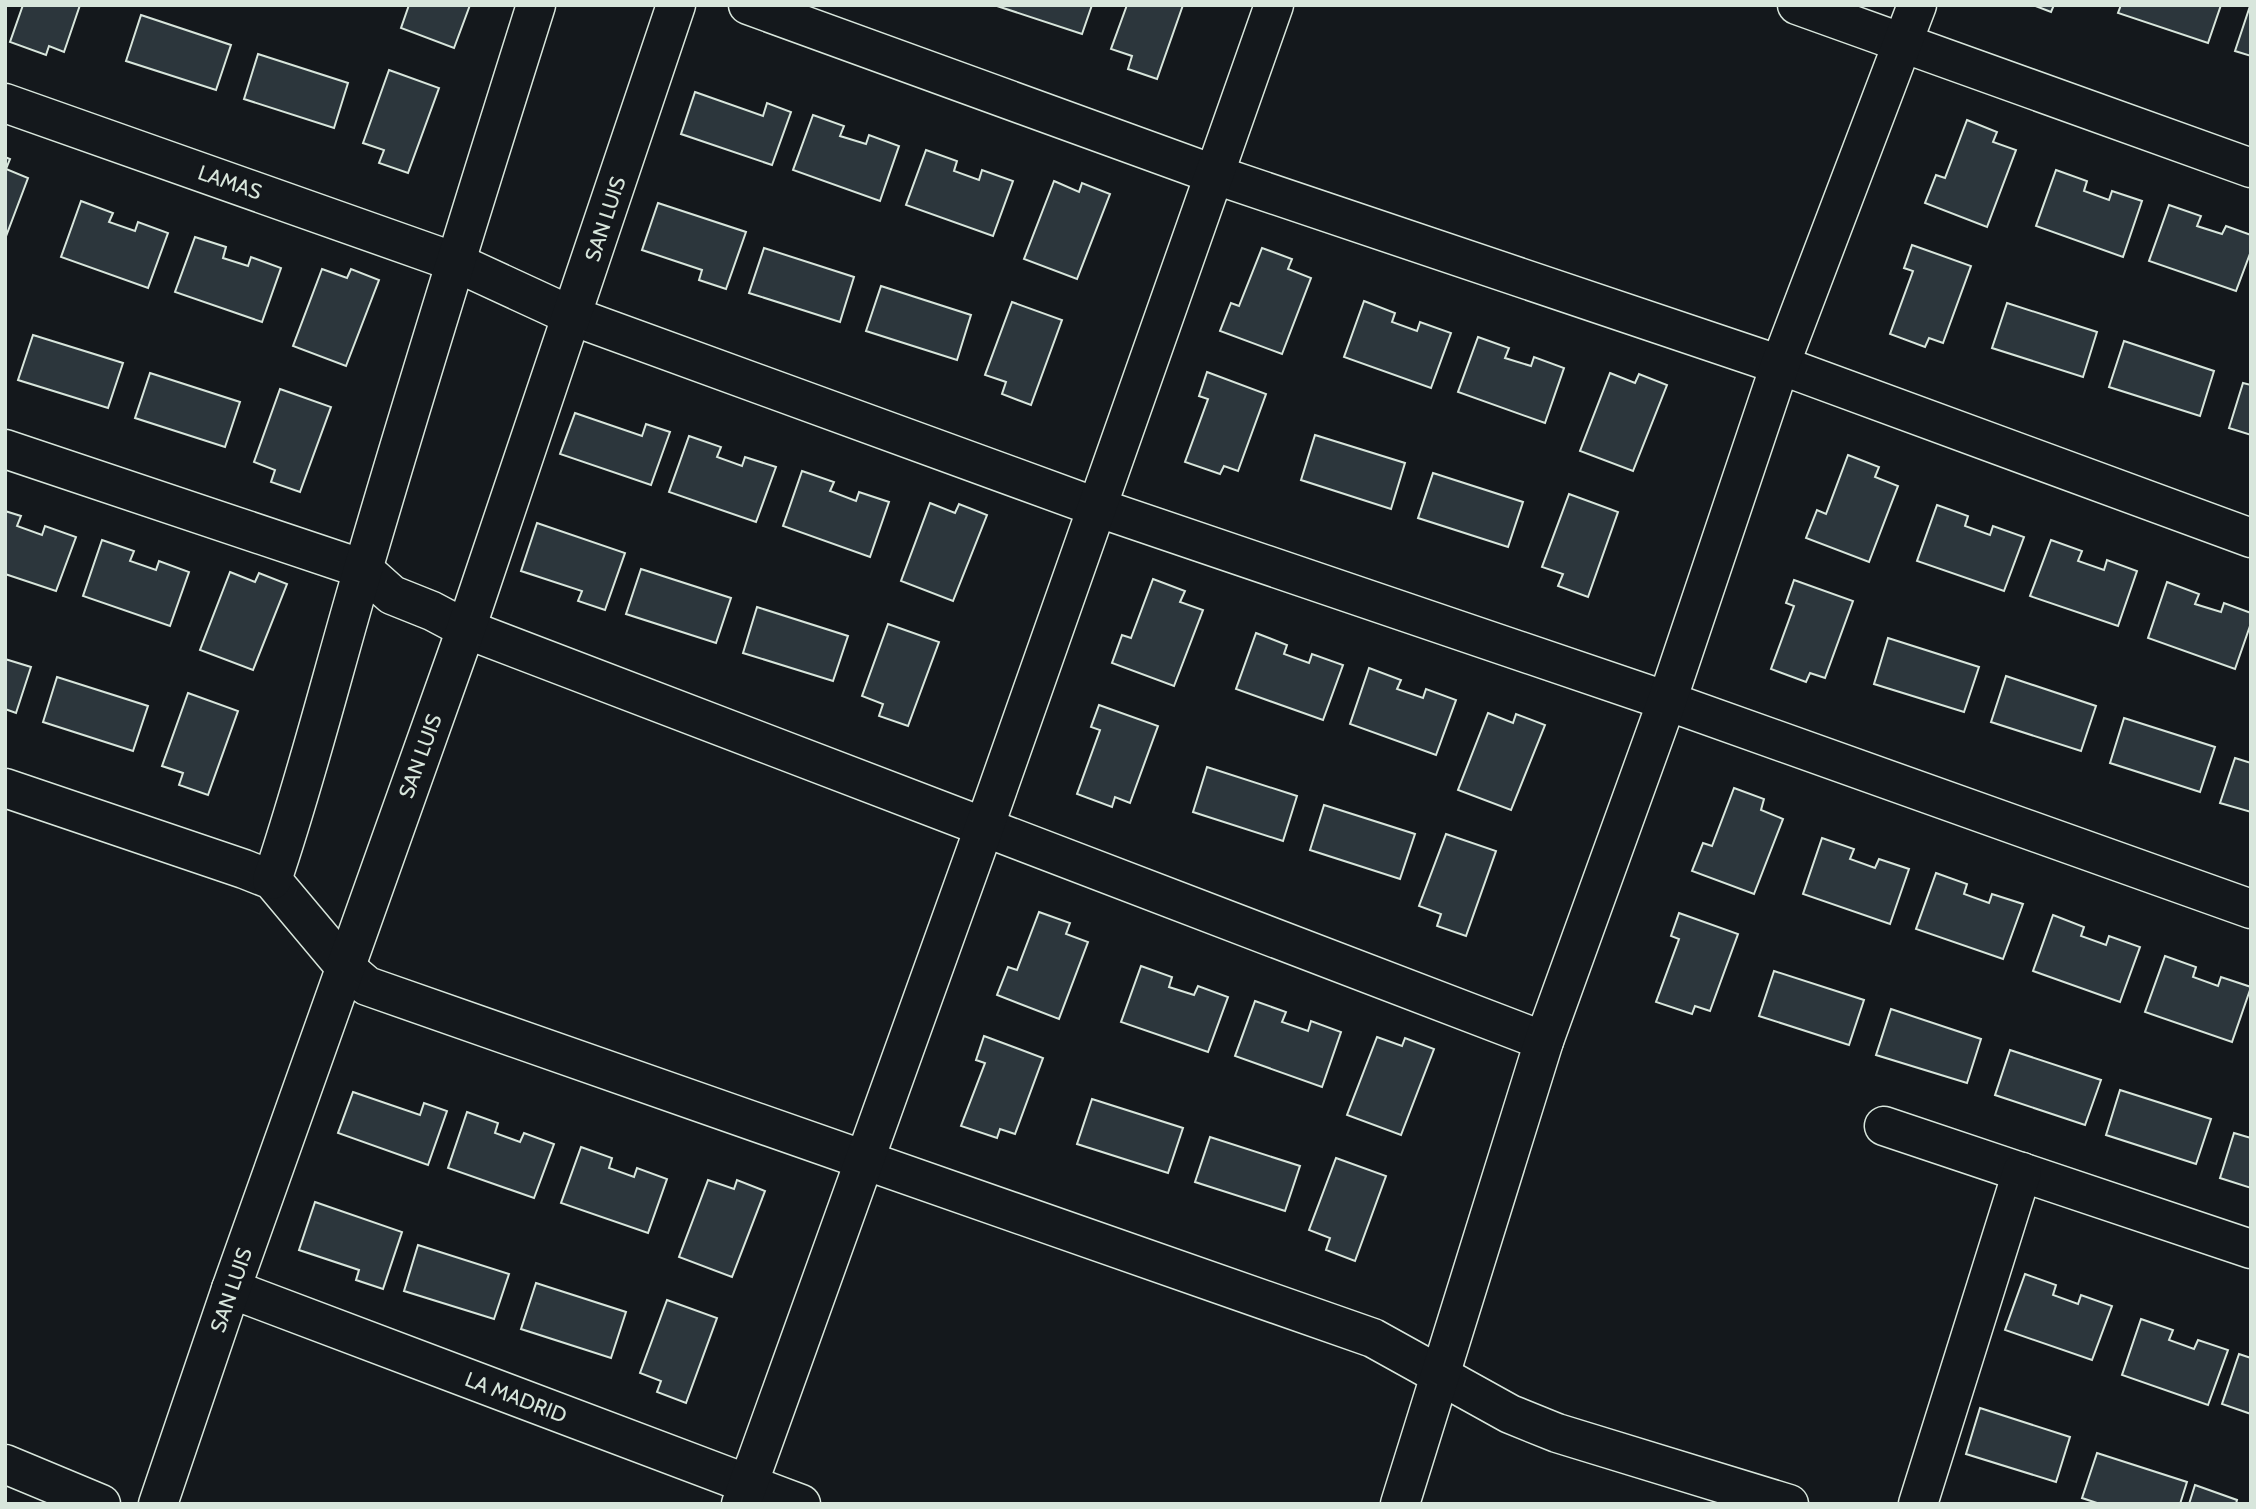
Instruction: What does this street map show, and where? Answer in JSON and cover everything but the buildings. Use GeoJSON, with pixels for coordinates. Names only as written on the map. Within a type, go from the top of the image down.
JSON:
{"type":"FeatureCollection","features":[{"type":"Feature","properties":{"kind":"street"},"geometry":{"type":"LineString","coordinates":[[272,880],[455,262],[536,5]]}},
{"type":"Feature","properties":{"kind":"street","name":"SAN LUIS"},"geometry":{"type":"LineString","coordinates":[[158,1504],[231,1289],[466,629],[676,5]]}},
{"type":"Feature","properties":{"kind":"street"},"geometry":{"type":"LineString","coordinates":[[748,5],[1216,175],[1780,365],[2251,538]]}},
{"type":"Feature","properties":{"kind":"street"},"geometry":{"type":"LineString","coordinates":[[745,1494],[1216,175],[1274,5]]}},
{"type":"Feature","properties":{"kind":"street"},"geometry":{"type":"LineString","coordinates":[[1797,5],[2251,168]]}},
{"type":"Feature","properties":{"kind":"street"},"geometry":{"type":"LineString","coordinates":[[1400,1504],[1544,1041],[1667,701],[1780,365],[1917,5]]}},
{"type":"Feature","properties":{"kind":"street","name":"LAMAS"},"geometry":{"type":"LineString","coordinates":[[5,103],[455,262],[572,316],[1096,507],[1667,701],[2251,909]]}},
{"type":"Feature","properties":{"kind":"street"},"geometry":{"type":"LineString","coordinates":[[5,449],[363,569],[392,595],[432,611],[466,629],[1544,1041]]}},
{"type":"Feature","properties":{"kind":"street"},"geometry":{"type":"LineString","coordinates":[[5,788],[272,880],[345,967],[367,986],[1373,1338],[1510,1414],[1556,1433],[1789,1504]]}},
{"type":"Feature","properties":{"kind":"street"},"geometry":{"type":"LineString","coordinates":[[1885,1126],[2251,1249]]}},
{"type":"Feature","properties":{"kind":"street"},"geometry":{"type":"LineString","coordinates":[[1918,1504],[2022,1172]]}},
{"type":"Feature","properties":{"kind":"street","name":"LA MADRID"},"geometry":{"type":"LineString","coordinates":[[231,1289],[745,1494],[801,1504]]}},
{"type":"Feature","properties":{"kind":"street"},"geometry":{"type":"LineString","coordinates":[[5,1464],[102,1504]]}}]}
